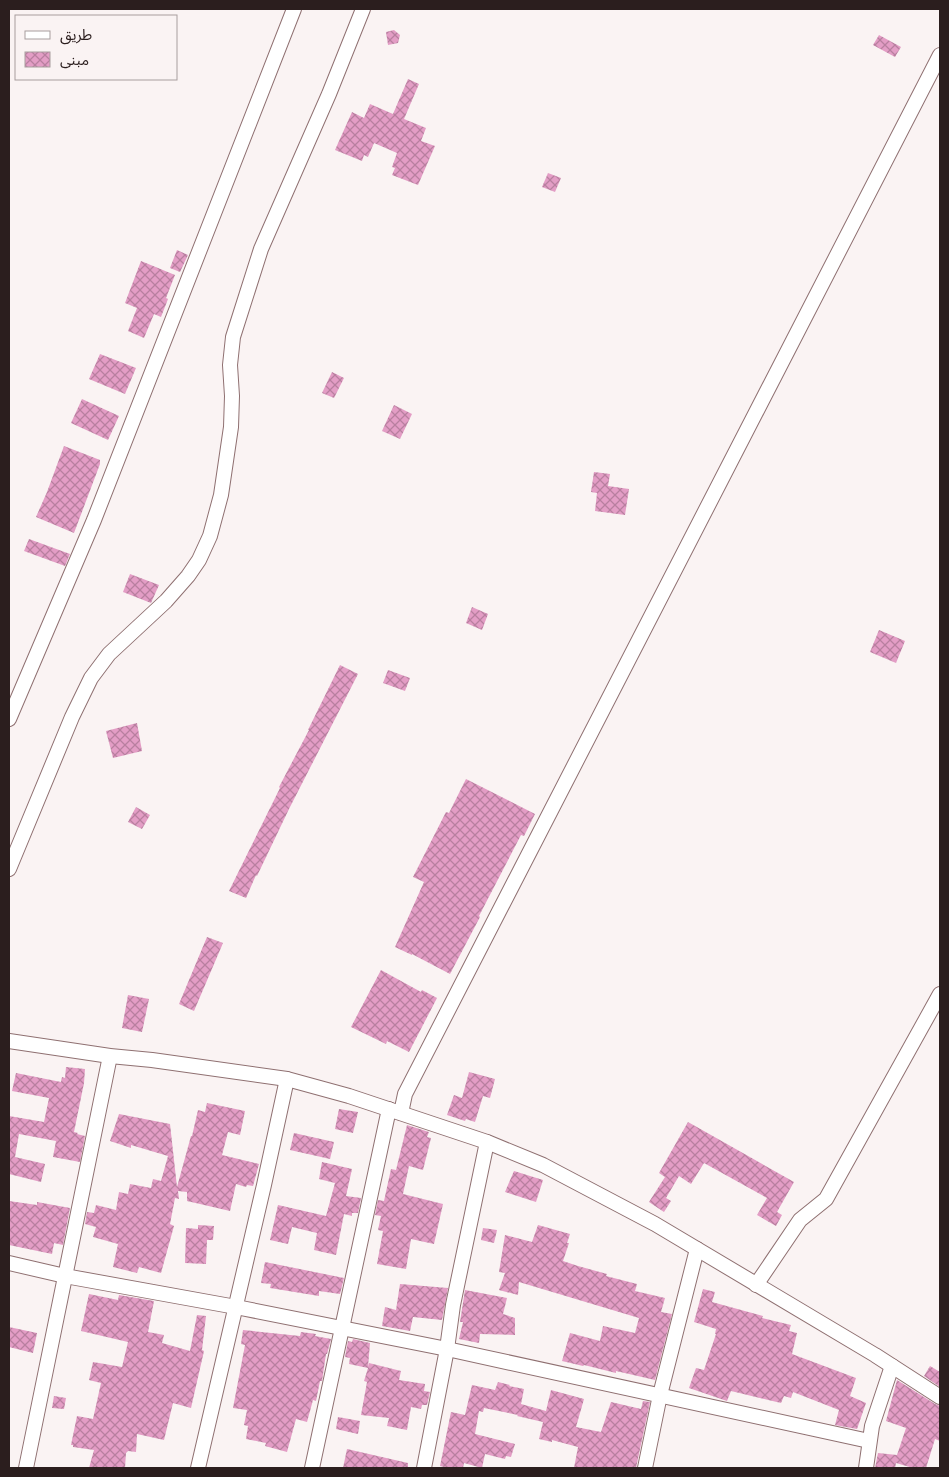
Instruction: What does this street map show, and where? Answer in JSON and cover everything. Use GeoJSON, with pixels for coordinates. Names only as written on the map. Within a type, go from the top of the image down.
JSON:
{"type":"FeatureCollection","features":[{"type":"Feature","properties":{"kind":"street"},"geometry":{"type":"LineString","coordinates":[[9,719],[94,520],[294,9]]}},
{"type":"Feature","properties":{"kind":"street"},"geometry":{"type":"LineString","coordinates":[[9,869],[72,717],[91,678],[109,654],[166,600],[188,576],[199,560],[210,536],[221,495],[231,427],[230,365],[232,336],[261,249],[329,94],[363,9]]}},
{"type":"Feature","properties":{"kind":"street"},"geometry":{"type":"LineString","coordinates":[[312,1468],[342,1328],[395,1111],[940,56]]}},
{"type":"Feature","properties":{"kind":"street"},"geometry":{"type":"LineString","coordinates":[[756,1285],[800,1220],[826,1199],[940,994]]}},
{"type":"Feature","properties":{"kind":"street"},"geometry":{"type":"LineString","coordinates":[[9,1041],[287,1079],[349,1096],[487,1142],[551,1170],[655,1224],[892,1366],[940,1397]]}},
{"type":"Feature","properties":{"kind":"street"},"geometry":{"type":"LineString","coordinates":[[26,1468],[110,1056]]}},
{"type":"Feature","properties":{"kind":"street"},"geometry":{"type":"LineString","coordinates":[[198,1468],[287,1079]]}},
{"type":"Feature","properties":{"kind":"street"},"geometry":{"type":"LineString","coordinates":[[424,1468],[447,1349],[453,1304],[487,1142]]}},
{"type":"Feature","properties":{"kind":"street"},"geometry":{"type":"LineString","coordinates":[[645,1468],[660,1395],[697,1249]]}},
{"type":"Feature","properties":{"kind":"street"},"geometry":{"type":"LineString","coordinates":[[9,1263],[65,1276],[236,1307],[447,1349],[869,1441]]}},
{"type":"Feature","properties":{"kind":"street"},"geometry":{"type":"LineString","coordinates":[[866,1468],[869,1441],[879,1402],[892,1366]]}},
{"type":"Feature","properties":{"kind":"building"},"geometry":{"type":"Polygon","coordinates":[[[394,30],[400,35],[398,43],[388,45],[386,32],[394,30]]]}},
{"type":"Feature","properties":{"kind":"building"},"geometry":{"type":"Polygon","coordinates":[[[879,35],[901,47],[895,57],[873,45],[879,35]]]}},
{"type":"Feature","properties":{"kind":"building"},"geometry":{"type":"Polygon","coordinates":[[[408,79],[419,84],[404,119],[426,128],[421,141],[435,146],[418,185],[392,175],[395,168],[392,167],[397,153],[374,143],[368,157],[364,155],[362,161],[335,150],[352,112],[364,118],[370,104],[393,114],[408,79]]]}},
{"type":"Feature","properties":{"kind":"building"},"geometry":{"type":"Polygon","coordinates":[[[548,173],[561,178],[555,192],[542,187],[548,173]]]}},
{"type":"Feature","properties":{"kind":"building"},"geometry":{"type":"Polygon","coordinates":[[[177,250],[188,255],[180,272],[170,268],[177,250]]]}},
{"type":"Feature","properties":{"kind":"building"},"geometry":{"type":"Polygon","coordinates":[[[141,261],[175,275],[161,317],[154,314],[144,338],[128,331],[137,308],[125,303],[141,261]]]}},
{"type":"Feature","properties":{"kind":"building"},"geometry":{"type":"Polygon","coordinates":[[[100,354],[136,368],[125,394],[89,379],[100,354]]]}},
{"type":"Feature","properties":{"kind":"building"},"geometry":{"type":"Polygon","coordinates":[[[332,372],[344,378],[334,398],[322,393],[332,372]]]}},
{"type":"Feature","properties":{"kind":"building"},"geometry":{"type":"Polygon","coordinates":[[[82,399],[119,416],[108,440],[71,423],[82,399]]]}},
{"type":"Feature","properties":{"kind":"building"},"geometry":{"type":"Polygon","coordinates":[[[394,405],[412,414],[400,439],[382,431],[394,405]]]}},
{"type":"Feature","properties":{"kind":"building"},"geometry":{"type":"Polygon","coordinates":[[[64,446],[100,460],[74,533],[36,517],[64,446]]]}},
{"type":"Feature","properties":{"kind":"building"},"geometry":{"type":"Polygon","coordinates":[[[594,472],[610,474],[608,486],[629,489],[625,515],[595,511],[597,493],[591,492],[594,472]]]}},
{"type":"Feature","properties":{"kind":"building"},"geometry":{"type":"Polygon","coordinates":[[[29,539],[70,554],[65,566],[24,551],[29,539]]]}},
{"type":"Feature","properties":{"kind":"building"},"geometry":{"type":"Polygon","coordinates":[[[130,574],[159,585],[151,603],[123,592],[130,574]]]}},
{"type":"Feature","properties":{"kind":"building"},"geometry":{"type":"Polygon","coordinates":[[[472,607],[488,614],[482,630],[466,623],[472,607]]]}},
{"type":"Feature","properties":{"kind":"building"},"geometry":{"type":"Polygon","coordinates":[[[879,630],[905,641],[896,663],[870,652],[879,630]]]}},
{"type":"Feature","properties":{"kind":"building"},"geometry":{"type":"Polygon","coordinates":[[[340,665],[358,674],[246,898],[229,891],[279,787],[340,665]]]}},
{"type":"Feature","properties":{"kind":"building"},"geometry":{"type":"Polygon","coordinates":[[[388,670],[410,678],[405,691],[383,683],[388,670]]]}},
{"type":"Feature","properties":{"kind":"building"},"geometry":{"type":"Polygon","coordinates":[[[137,723],[142,751],[113,758],[106,731],[137,723]]]}},
{"type":"Feature","properties":{"kind":"building"},"geometry":{"type":"Polygon","coordinates":[[[466,779],[535,814],[524,836],[521,835],[450,974],[395,947],[424,882],[413,877],[446,812],[449,813],[466,779]]]}},
{"type":"Feature","properties":{"kind":"building"},"geometry":{"type":"Polygon","coordinates":[[[136,807],[150,815],[142,829],[128,822],[136,807]]]}},
{"type":"Feature","properties":{"kind":"building"},"geometry":{"type":"Polygon","coordinates":[[[207,937],[223,943],[194,1011],[179,1004],[207,937]]]}},
{"type":"Feature","properties":{"kind":"building"},"geometry":{"type":"Polygon","coordinates":[[[381,970],[421,992],[422,990],[437,998],[409,1052],[387,1041],[386,1044],[351,1027],[381,970]]]}},
{"type":"Feature","properties":{"kind":"building"},"geometry":{"type":"Polygon","coordinates":[[[128,995],[149,999],[142,1032],[122,1028],[128,995]]]}},
{"type":"Feature","properties":{"kind":"building"},"geometry":{"type":"Polygon","coordinates":[[[66,1067],[85,1069],[74,1132],[85,1136],[80,1162],[53,1157],[56,1141],[19,1134],[15,1157],[45,1164],[41,1182],[9,1174],[9,1116],[44,1122],[49,1098],[12,1091],[16,1073],[61,1082],[62,1077],[65,1078],[66,1067]]]}},
{"type":"Feature","properties":{"kind":"building"},"geometry":{"type":"Polygon","coordinates":[[[469,1072],[495,1079],[490,1098],[483,1096],[475,1122],[447,1115],[454,1095],[462,1098],[469,1072]]]}},
{"type":"Feature","properties":{"kind":"building"},"geometry":{"type":"Polygon","coordinates":[[[207,1103],[245,1111],[240,1135],[228,1132],[222,1155],[259,1164],[253,1186],[247,1185],[246,1187],[236,1184],[230,1211],[187,1201],[187,1192],[178,1191],[179,1199],[175,1198],[170,1224],[174,1226],[161,1273],[139,1267],[137,1273],[113,1267],[118,1244],[93,1237],[96,1227],[85,1224],[87,1212],[94,1213],[96,1205],[116,1210],[119,1192],[128,1194],[130,1184],[151,1188],[153,1179],[161,1181],[168,1156],[131,1145],[131,1148],[110,1141],[119,1114],[170,1124],[177,1187],[198,1110],[205,1112],[207,1103]]]}},
{"type":"Feature","properties":{"kind":"building"},"geometry":{"type":"Polygon","coordinates":[[[339,1109],[358,1112],[353,1133],[335,1129],[339,1109]]]}},
{"type":"Feature","properties":{"kind":"building"},"geometry":{"type":"Polygon","coordinates":[[[688,1122],[794,1182],[777,1212],[782,1215],[776,1226],[757,1215],[767,1198],[704,1163],[691,1184],[679,1176],[666,1198],[671,1201],[664,1212],[649,1202],[665,1177],[659,1173],[688,1122]]]}},
{"type":"Feature","properties":{"kind":"building"},"geometry":{"type":"Polygon","coordinates":[[[407,1125],[429,1132],[427,1137],[431,1138],[423,1170],[409,1166],[403,1194],[443,1204],[434,1244],[411,1239],[406,1269],[377,1264],[383,1231],[378,1230],[381,1216],[375,1215],[378,1200],[384,1201],[391,1169],[396,1170],[407,1125]]]}},
{"type":"Feature","properties":{"kind":"building"},"geometry":{"type":"Polygon","coordinates":[[[294,1133],[334,1142],[330,1159],[290,1150],[294,1133]]]}},
{"type":"Feature","properties":{"kind":"building"},"geometry":{"type":"Polygon","coordinates":[[[322,1162],[352,1169],[346,1196],[361,1198],[358,1213],[352,1213],[352,1216],[344,1214],[336,1255],[314,1250],[317,1233],[292,1227],[288,1244],[270,1240],[278,1205],[326,1216],[335,1183],[319,1179],[322,1162]]]}},
{"type":"Feature","properties":{"kind":"building"},"geometry":{"type":"Polygon","coordinates":[[[514,1171],[543,1180],[536,1202],[505,1192],[514,1171]]]}},
{"type":"Feature","properties":{"kind":"building"},"geometry":{"type":"Polygon","coordinates":[[[9,1201],[37,1205],[37,1202],[70,1208],[63,1245],[54,1243],[52,1254],[9,1245],[9,1201]]]}},
{"type":"Feature","properties":{"kind":"building"},"geometry":{"type":"Polygon","coordinates":[[[198,1225],[214,1226],[213,1240],[207,1240],[206,1264],[185,1263],[186,1228],[198,1229],[198,1225]]]}},
{"type":"Feature","properties":{"kind":"building"},"geometry":{"type":"Polygon","coordinates":[[[538,1225],[570,1234],[563,1261],[607,1274],[606,1276],[637,1284],[635,1291],[665,1298],[661,1312],[672,1314],[655,1380],[562,1361],[570,1333],[600,1341],[603,1326],[635,1333],[639,1318],[519,1282],[518,1295],[499,1290],[505,1273],[499,1272],[505,1235],[532,1242],[538,1225]]]}},
{"type":"Feature","properties":{"kind":"building"},"geometry":{"type":"Polygon","coordinates":[[[483,1228],[497,1230],[494,1243],[481,1240],[483,1228]]]}},
{"type":"Feature","properties":{"kind":"building"},"geometry":{"type":"Polygon","coordinates":[[[265,1262],[344,1278],[340,1294],[319,1291],[319,1296],[270,1288],[271,1284],[261,1283],[265,1262]]]}},
{"type":"Feature","properties":{"kind":"building"},"geometry":{"type":"Polygon","coordinates":[[[400,1284],[448,1288],[442,1320],[413,1317],[410,1331],[382,1326],[385,1307],[396,1310],[400,1284]]]}},
{"type":"Feature","properties":{"kind":"building"},"geometry":{"type":"Polygon","coordinates":[[[703,1289],[715,1292],[712,1302],[791,1325],[789,1331],[797,1333],[792,1354],[856,1378],[850,1396],[866,1403],[857,1429],[835,1425],[839,1410],[793,1392],[791,1398],[784,1396],[781,1403],[731,1391],[727,1401],[689,1388],[696,1368],[704,1370],[716,1334],[716,1329],[694,1322],[703,1289]]]}},
{"type":"Feature","properties":{"kind":"building"},"geometry":{"type":"Polygon","coordinates":[[[465,1290],[507,1298],[503,1314],[515,1318],[515,1335],[480,1334],[479,1343],[459,1339],[463,1322],[460,1322],[465,1290]]]}},
{"type":"Feature","properties":{"kind":"building"},"geometry":{"type":"Polygon","coordinates":[[[89,1294],[118,1300],[119,1295],[154,1301],[148,1332],[164,1335],[162,1343],[190,1351],[197,1315],[206,1316],[202,1350],[204,1351],[191,1408],[173,1403],[164,1440],[137,1434],[136,1452],[128,1451],[126,1453],[125,1468],[89,1468],[94,1450],[73,1447],[71,1445],[77,1416],[93,1419],[101,1383],[89,1380],[93,1362],[122,1367],[128,1342],[81,1331],[89,1294]]]}},
{"type":"Feature","properties":{"kind":"building"},"geometry":{"type":"Polygon","coordinates":[[[9,1327],[37,1333],[33,1353],[9,1347],[9,1327]]]}},
{"type":"Feature","properties":{"kind":"building"},"geometry":{"type":"Polygon","coordinates":[[[243,1330],[300,1336],[301,1332],[331,1339],[316,1401],[313,1400],[307,1422],[296,1419],[287,1452],[265,1446],[266,1443],[246,1439],[248,1426],[244,1425],[247,1410],[233,1408],[245,1345],[241,1344],[243,1330]]]}},
{"type":"Feature","properties":{"kind":"building"},"geometry":{"type":"Polygon","coordinates":[[[353,1339],[370,1343],[368,1367],[369,1363],[401,1371],[399,1380],[425,1384],[424,1391],[430,1392],[427,1405],[422,1405],[421,1409],[411,1407],[407,1430],[387,1426],[389,1418],[361,1415],[367,1382],[364,1381],[368,1368],[349,1364],[350,1358],[345,1357],[348,1341],[352,1342],[353,1339]]]}},
{"type":"Feature","properties":{"kind":"building"},"geometry":{"type":"Polygon","coordinates":[[[930,1366],[940,1372],[940,1387],[924,1376],[930,1366]]]}},
{"type":"Feature","properties":{"kind":"building"},"geometry":{"type":"Polygon","coordinates":[[[897,1380],[940,1406],[940,1441],[935,1439],[926,1468],[913,1468],[896,1463],[895,1468],[875,1468],[878,1453],[897,1455],[906,1428],[886,1421],[897,1380]]]}},
{"type":"Feature","properties":{"kind":"building"},"geometry":{"type":"Polygon","coordinates":[[[498,1382],[524,1389],[521,1404],[546,1411],[551,1390],[584,1399],[576,1427],[601,1432],[611,1402],[641,1409],[643,1401],[650,1402],[636,1468],[574,1468],[578,1447],[552,1440],[552,1442],[539,1439],[543,1422],[484,1408],[483,1412],[479,1411],[475,1434],[515,1444],[511,1457],[506,1456],[505,1459],[485,1454],[482,1468],[464,1463],[463,1468],[440,1466],[451,1412],[465,1415],[472,1385],[495,1390],[498,1382]]]}},
{"type":"Feature","properties":{"kind":"building"},"geometry":{"type":"Polygon","coordinates":[[[54,1396],[66,1398],[64,1409],[52,1408],[54,1396]]]}},
{"type":"Feature","properties":{"kind":"building"},"geometry":{"type":"Polygon","coordinates":[[[338,1417],[360,1421],[358,1434],[336,1429],[338,1417]]]}},
{"type":"Feature","properties":{"kind":"building"},"geometry":{"type":"Polygon","coordinates":[[[347,1449],[408,1463],[408,1468],[343,1468],[347,1449]]]}}]}
